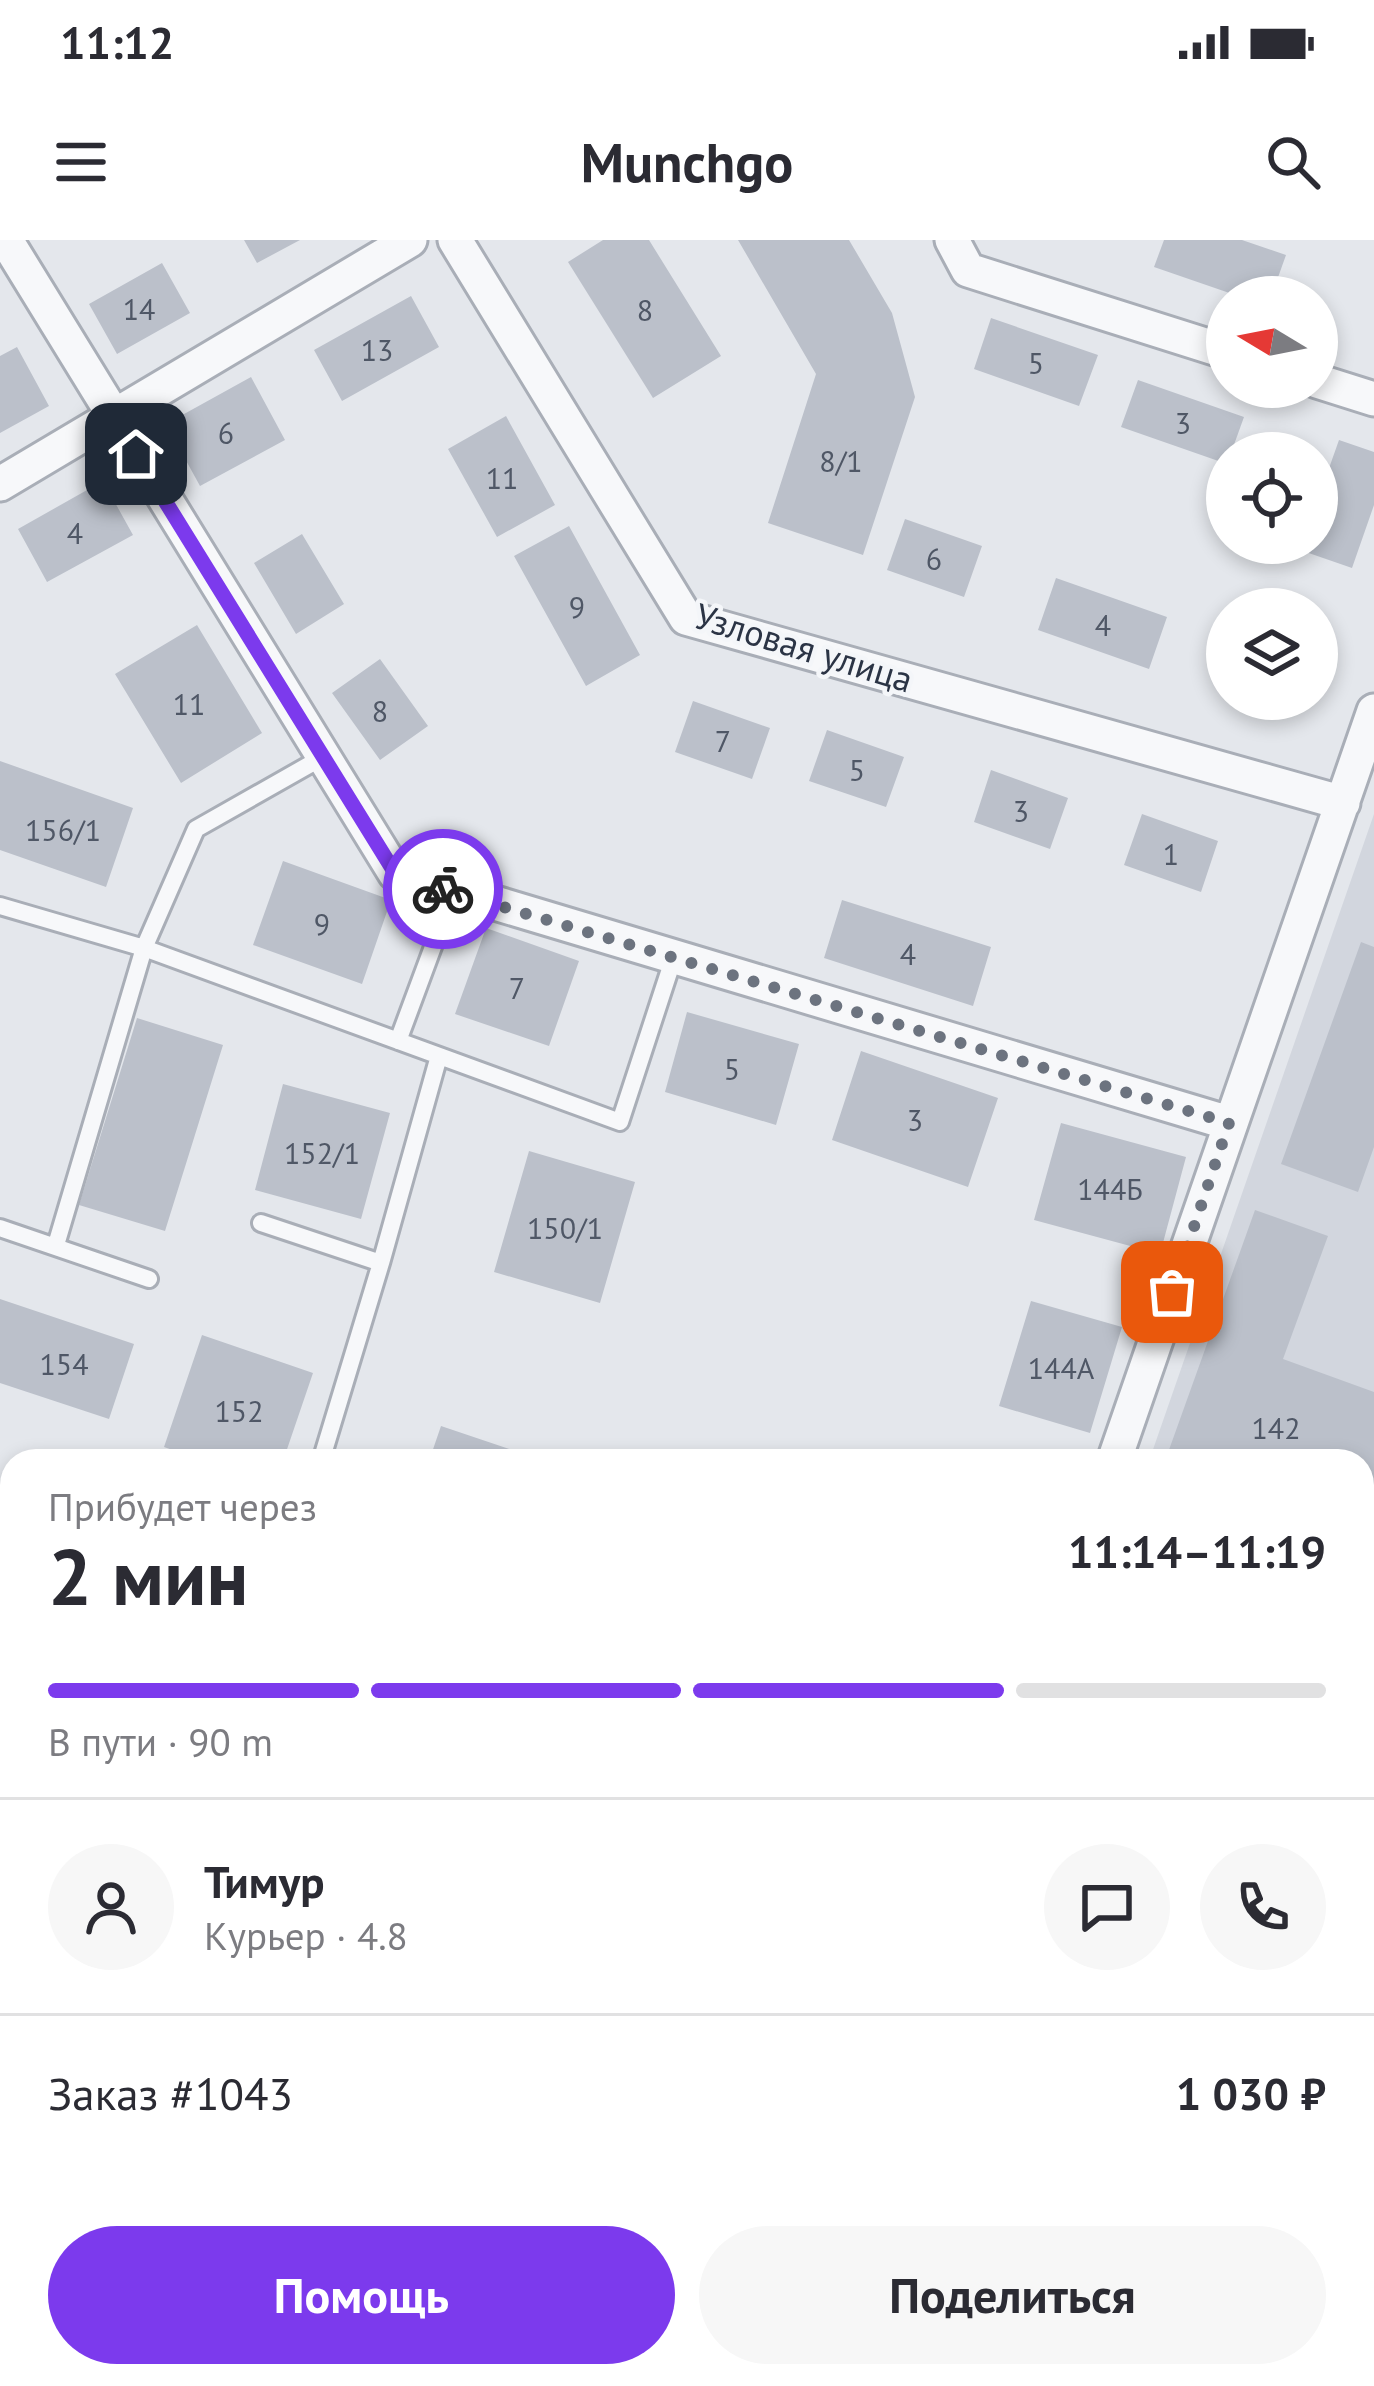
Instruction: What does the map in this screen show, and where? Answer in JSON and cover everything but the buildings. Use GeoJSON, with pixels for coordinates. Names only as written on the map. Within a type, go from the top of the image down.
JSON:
{"type":"FeatureCollection","features":[{"type":"Feature","properties":{"kind":"street"},"geometry":{"type":"LineString","coordinates":[[6,240],[395,873],[1229,1123]]}},
{"type":"Feature","properties":{"kind":"street"},"geometry":{"type":"LineString","coordinates":[[0,484],[410,240]]}},
{"type":"Feature","properties":{"kind":"street","name":"Узловая улица"},"geometry":{"type":"LineString","coordinates":[[455,240],[686,618],[1343,802]]}},
{"type":"Feature","properties":{"kind":"street"},"geometry":{"type":"LineString","coordinates":[[952,240],[968,270],[1206,345]]}},
{"type":"Feature","properties":{"kind":"street"},"geometry":{"type":"LineString","coordinates":[[1338,388],[1374,399]]}},
{"type":"Feature","properties":{"kind":"street"},"geometry":{"type":"LineString","coordinates":[[1118,1449],[1374,711]]}},
{"type":"Feature","properties":{"kind":"lane"},"geometry":{"type":"LineString","coordinates":[[56,1245],[144,948],[196,829],[323,758]]}},
{"type":"Feature","properties":{"kind":"lane"},"geometry":{"type":"LineString","coordinates":[[398,1041],[454,893]]}},
{"type":"Feature","properties":{"kind":"lane"},"geometry":{"type":"LineString","coordinates":[[0,906],[144,948],[620,1122],[674,957]]}},
{"type":"Feature","properties":{"kind":"lane"},"geometry":{"type":"LineString","coordinates":[[325,1449],[440,1056]]}},
{"type":"Feature","properties":{"kind":"lane"},"geometry":{"type":"LineString","coordinates":[[261,1223],[381,1263]]}},
{"type":"Feature","properties":{"kind":"lane"},"geometry":{"type":"LineString","coordinates":[[0,1228],[149,1279]]}},
{"type":"Feature","properties":{"kind":"shaded area"},"geometry":{"type":"Polygon","coordinates":[[[1374,814],[1374,1449],[1153,1449],[1374,814]]]}},
{"type":"Feature","properties":{"kind":"way so far"},"geometry":{"type":"LineString","coordinates":[[443,889],[1229,1123],[1172,1292]]}},
{"type":"Feature","properties":{"kind":"route"},"geometry":{"type":"LineString","coordinates":[[136,454],[395,873],[443,889]]}}]}
